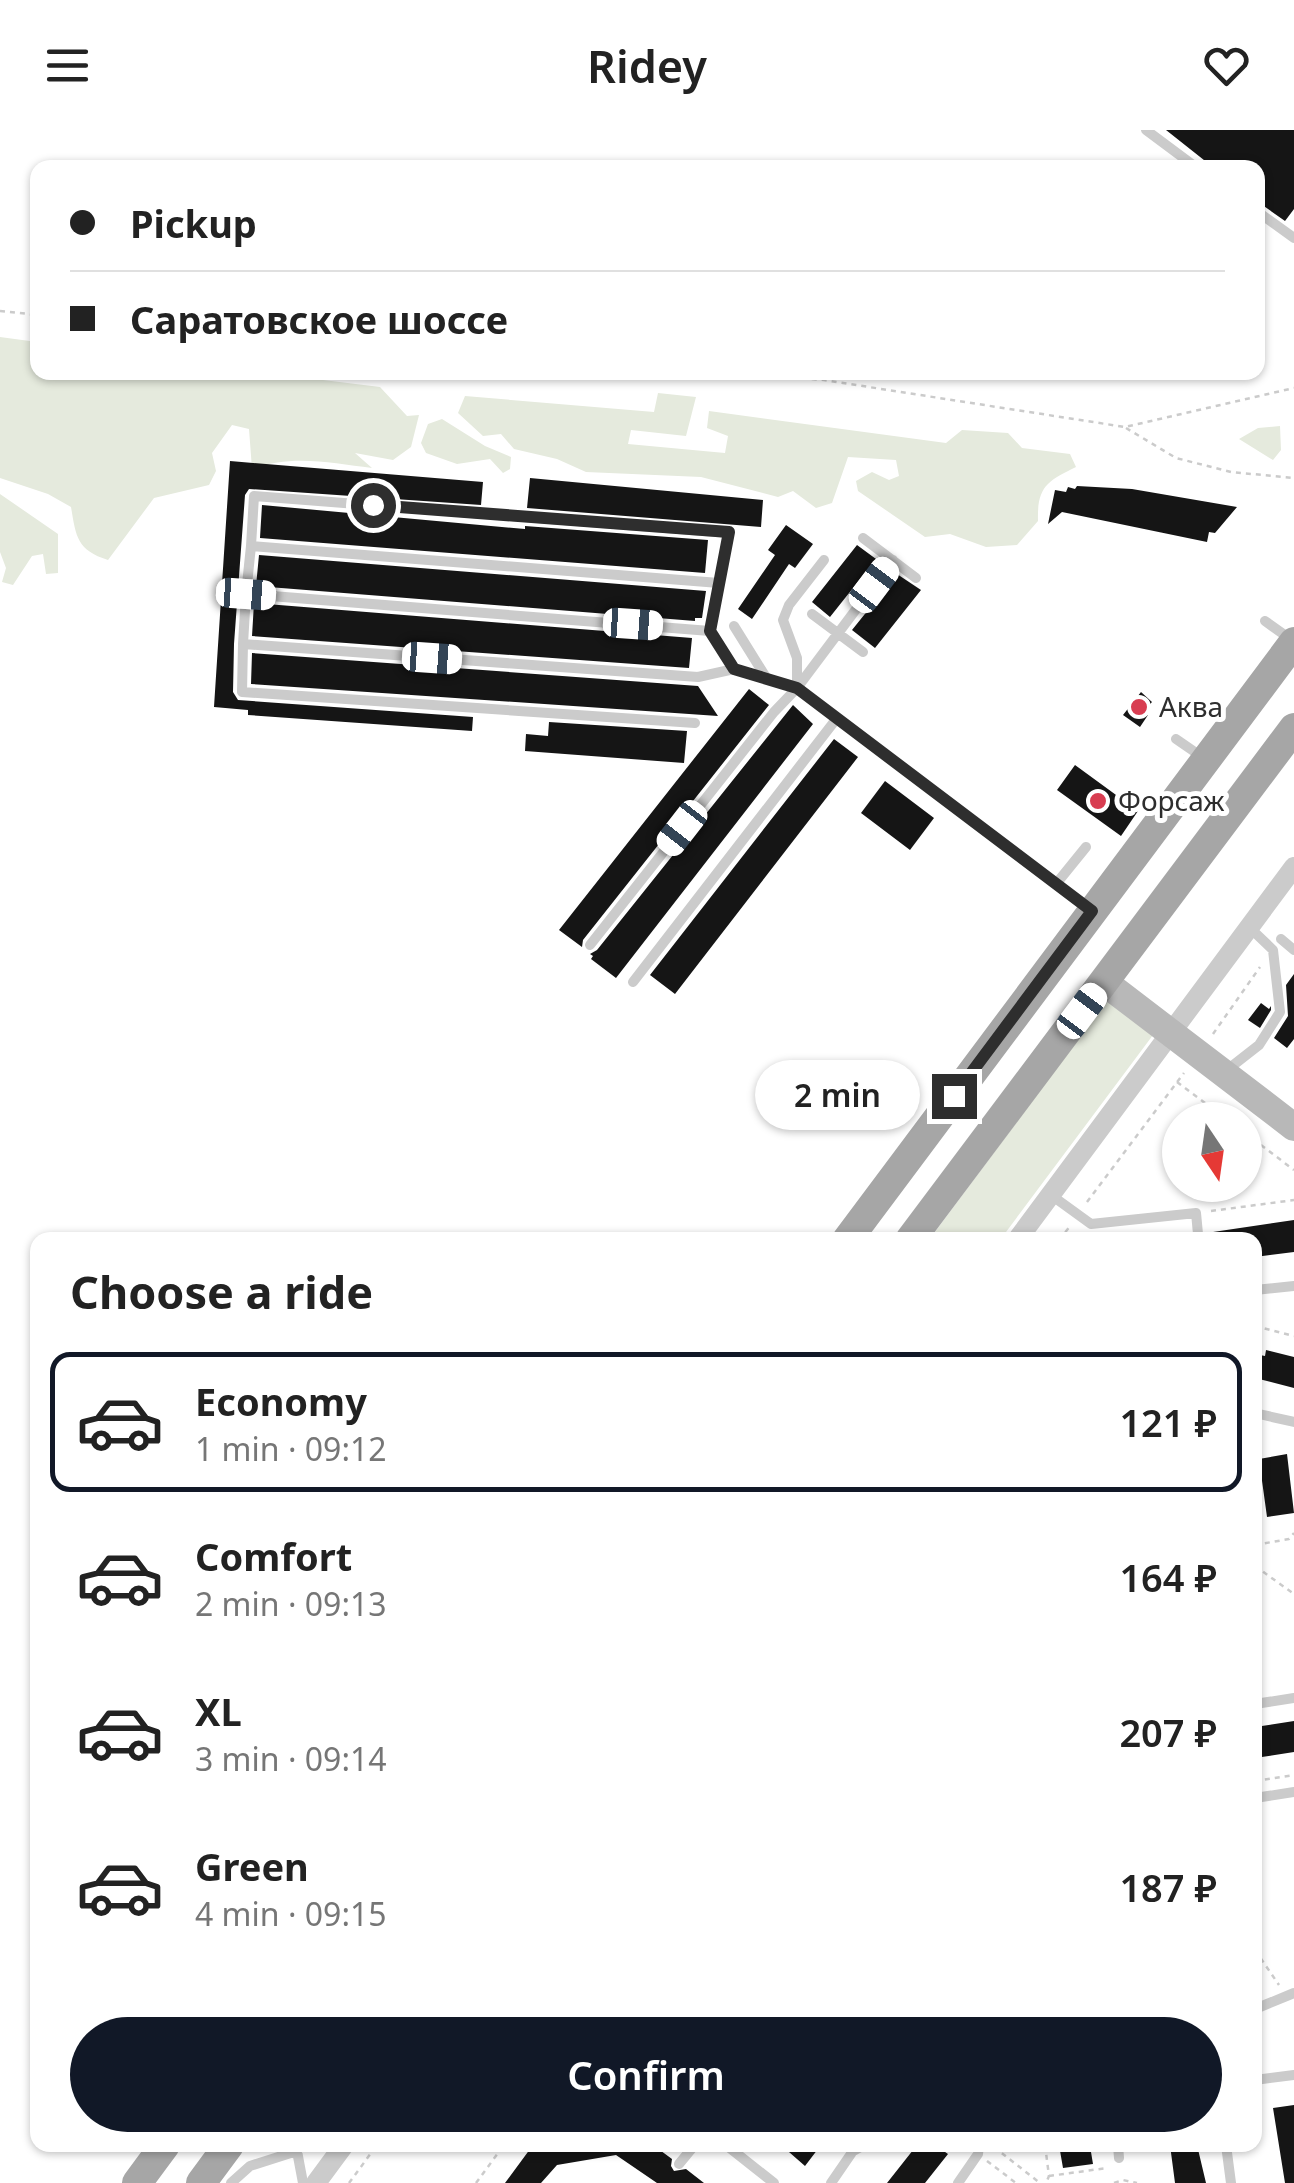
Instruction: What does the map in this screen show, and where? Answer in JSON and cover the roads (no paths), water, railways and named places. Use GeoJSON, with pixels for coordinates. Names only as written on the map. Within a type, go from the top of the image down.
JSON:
{"type":"FeatureCollection","features":[{"type":"Feature","properties":{"kind":"main road"},"geometry":{"type":"LineString","coordinates":[[852,1232],[1294,642]]}},
{"type":"Feature","properties":{"kind":"main road"},"geometry":{"type":"LineString","coordinates":[[916,1232],[1294,728]]}},
{"type":"Feature","properties":{"kind":"main road"},"geometry":{"type":"LineString","coordinates":[[1062,951],[1104,982]]}},
{"type":"Feature","properties":{"kind":"main road"},"geometry":{"type":"LineString","coordinates":[[136,2183],[160,2152]]}},
{"type":"Feature","properties":{"kind":"main road"},"geometry":{"type":"LineString","coordinates":[[201,2183],[225,2152]]}},
{"type":"Feature","properties":{"kind":"street"},"geometry":{"type":"LineString","coordinates":[[1022,1232],[1294,866]]}},
{"type":"Feature","properties":{"kind":"street"},"geometry":{"type":"LineString","coordinates":[[1104,982],[1294,1127]]}},
{"type":"Feature","properties":{"kind":"street"},"geometry":{"type":"LineString","coordinates":[[316,2183],[339,2152]]}},
{"type":"Feature","properties":{"kind":"lane"},"geometry":{"type":"LineString","coordinates":[[1146,130],[1186,160]]}},
{"type":"Feature","properties":{"kind":"lane"},"geometry":{"type":"LineString","coordinates":[[1265,217],[1294,238]]}},
{"type":"Feature","properties":{"kind":"lane"},"geometry":{"type":"LineString","coordinates":[[695,723],[242,692],[254,496],[729,532],[710,631],[734,669]]}},
{"type":"Feature","properties":{"kind":"lane"},"geometry":{"type":"LineString","coordinates":[[863,538],[916,578]]}},
{"type":"Feature","properties":{"kind":"lane"},"geometry":{"type":"LineString","coordinates":[[251,546],[719,584]]}},
{"type":"Feature","properties":{"kind":"lane"},"geometry":{"type":"LineString","coordinates":[[797,688],[797,658],[784,620],[789,606],[824,560]]}},
{"type":"Feature","properties":{"kind":"lane"},"geometry":{"type":"LineString","coordinates":[[590,945],[797,688],[893,560]]}},
{"type":"Feature","properties":{"kind":"lane"},"geometry":{"type":"LineString","coordinates":[[246,594],[710,631]]}},
{"type":"Feature","properties":{"kind":"lane"},"geometry":{"type":"LineString","coordinates":[[812,614],[863,652]]}},
{"type":"Feature","properties":{"kind":"lane"},"geometry":{"type":"LineString","coordinates":[[1265,622],[1294,642]]}},
{"type":"Feature","properties":{"kind":"lane"},"geometry":{"type":"LineString","coordinates":[[734,626],[767,679]]}},
{"type":"Feature","properties":{"kind":"lane"},"geometry":{"type":"LineString","coordinates":[[243,644],[698,677],[734,669],[797,688],[1092,911]]}},
{"type":"Feature","properties":{"kind":"lane"},"geometry":{"type":"LineString","coordinates":[[633,982],[838,718]]}},
{"type":"Feature","properties":{"kind":"lane"},"geometry":{"type":"LineString","coordinates":[[1176,740],[1206,760]]}},
{"type":"Feature","properties":{"kind":"lane"},"geometry":{"type":"LineString","coordinates":[[982,845],[990,834]]}},
{"type":"Feature","properties":{"kind":"lane"},"geometry":{"type":"LineString","coordinates":[[1056,884],[1086,847]]}},
{"type":"Feature","properties":{"kind":"lane"},"geometry":{"type":"LineString","coordinates":[[1222,1073],[1260,1045],[1280,1012],[1273,950],[1249,927]]}},
{"type":"Feature","properties":{"kind":"lane"},"geometry":{"type":"LineString","coordinates":[[1281,939],[1294,950]]}},
{"type":"Feature","properties":{"kind":"lane"},"geometry":{"type":"LineString","coordinates":[[1050,1194],[1092,1224],[1196,1213],[1198,1232]]}},
{"type":"Feature","properties":{"kind":"lane"},"geometry":{"type":"LineString","coordinates":[[1262,1289],[1294,1286]]}},
{"type":"Feature","properties":{"kind":"lane"},"geometry":{"type":"LineString","coordinates":[[1262,1415],[1294,1422]]}},
{"type":"Feature","properties":{"kind":"lane"},"geometry":{"type":"LineString","coordinates":[[1262,1703],[1294,1698]]}},
{"type":"Feature","properties":{"kind":"lane"},"geometry":{"type":"LineString","coordinates":[[1262,1797],[1294,1792]]}},
{"type":"Feature","properties":{"kind":"lane"},"geometry":{"type":"LineString","coordinates":[[1262,2006],[1290,1994]]}},
{"type":"Feature","properties":{"kind":"lane"},"geometry":{"type":"LineString","coordinates":[[1262,2079],[1294,2075]]}},
{"type":"Feature","properties":{"kind":"lane"},"geometry":{"type":"LineString","coordinates":[[231,2183],[250,2166],[288,2152]]}},
{"type":"Feature","properties":{"kind":"lane"},"geometry":{"type":"LineString","coordinates":[[300,2152],[304,2183]]}},
{"type":"Feature","properties":{"kind":"lane"},"geometry":{"type":"LineString","coordinates":[[679,2164],[688,2152]]}},
{"type":"Feature","properties":{"kind":"lane"},"geometry":{"type":"LineString","coordinates":[[735,2152],[774,2183]]}},
{"type":"Feature","properties":{"kind":"lane"},"geometry":{"type":"LineString","coordinates":[[831,2183],[852,2152]]}},
{"type":"Feature","properties":{"kind":"lane"},"geometry":{"type":"LineString","coordinates":[[958,2183],[978,2152]]}},
{"type":"Feature","properties":{"kind":"lane"},"geometry":{"type":"LineString","coordinates":[[1118,2152],[1119,2162]]}},
{"type":"Feature","properties":{"kind":"lane"},"geometry":{"type":"LineString","coordinates":[[1227,2152],[1230,2183]]}},
{"type":"Feature","properties":{"kind":"place","name":"Аква"},"geometry":{"type":"Point","coordinates":[1139,707]}},
{"type":"Feature","properties":{"kind":"place","name":"Форсаж"},"geometry":{"type":"Point","coordinates":[1098,801]}}]}
